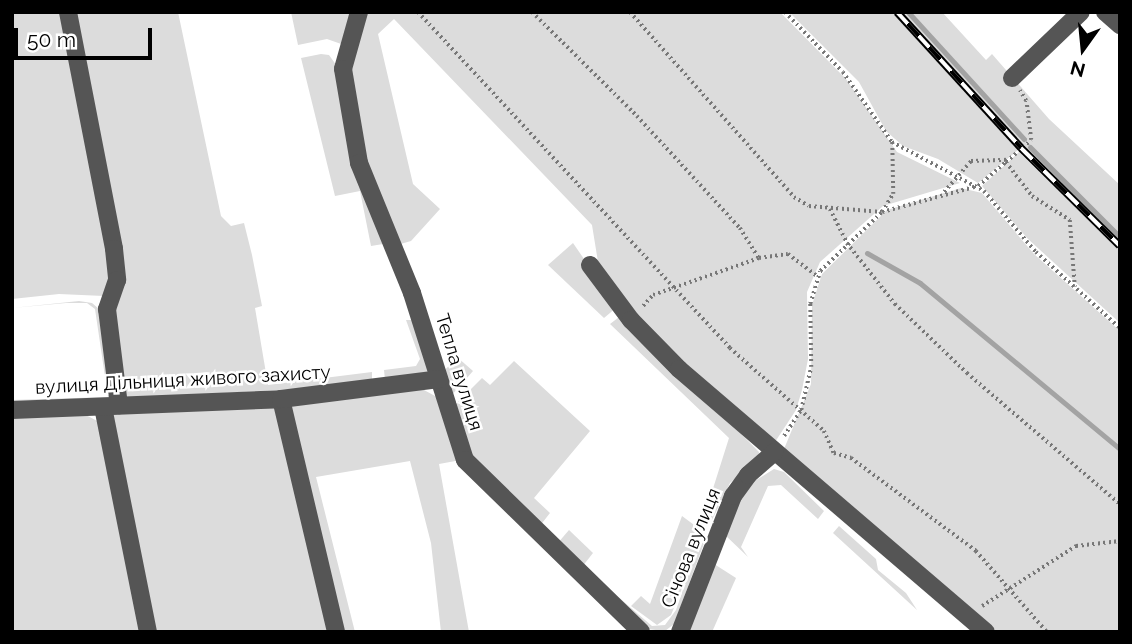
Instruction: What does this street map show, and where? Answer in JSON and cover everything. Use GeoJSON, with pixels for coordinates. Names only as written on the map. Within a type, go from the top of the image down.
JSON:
{"type":"FeatureCollection","features":[{"type":"Feature","properties":{"kind":"street"},"geometry":{"type":"LineString","coordinates":[[68,12],[114,249],[117,280],[107,309],[111,406],[148,632]]}},
{"type":"Feature","properties":{"kind":"street","name":"Тепла вулиця"},"geometry":{"type":"LineString","coordinates":[[359,12],[343,61],[359,163],[412,293],[465,460],[474,473],[641,632]]}},
{"type":"Feature","properties":{"kind":"street"},"geometry":{"type":"LineString","coordinates":[[1012,78],[1081,12]]}},
{"type":"Feature","properties":{"kind":"street"},"geometry":{"type":"LineString","coordinates":[[1105,12],[1120,25]]}},
{"type":"Feature","properties":{"kind":"street"},"geometry":{"type":"LineString","coordinates":[[590,265],[631,320],[679,369],[986,632]]}},
{"type":"Feature","properties":{"kind":"street","name":"вулиця Дільниця живого захисту"},"geometry":{"type":"LineString","coordinates":[[12,410],[281,399],[439,379]]}},
{"type":"Feature","properties":{"kind":"street"},"geometry":{"type":"LineString","coordinates":[[281,399],[335,632]]}},
{"type":"Feature","properties":{"kind":"street","name":"Січова вулиця"},"geometry":{"type":"LineString","coordinates":[[680,632],[733,496],[748,475],[774,452]]}},
{"type":"Feature","properties":{"kind":"path"},"geometry":{"type":"LineString","coordinates":[[418,12],[730,348],[824,432],[834,453],[851,458],[976,551],[1047,632]]}},
{"type":"Feature","properties":{"kind":"path"},"geometry":{"type":"LineString","coordinates":[[532,12],[637,116],[740,228],[759,258]]}},
{"type":"Feature","properties":{"kind":"path"},"geometry":{"type":"LineString","coordinates":[[630,12],[794,197],[809,206],[882,212],[978,186],[1031,140],[1026,101],[1012,78]]}},
{"type":"Feature","properties":{"kind":"path"},"geometry":{"type":"LineString","coordinates":[[785,12],[843,72],[892,142],[978,186],[1026,241],[1120,328]]}},
{"type":"Feature","properties":{"kind":"path"},"geometry":{"type":"LineString","coordinates":[[774,452],[801,410],[811,367],[810,304],[818,276],[847,243],[882,212],[893,194],[892,142]]}},
{"type":"Feature","properties":{"kind":"path"},"geometry":{"type":"LineString","coordinates":[[942,194],[971,161],[1007,161]]}},
{"type":"Feature","properties":{"kind":"path"},"geometry":{"type":"LineString","coordinates":[[1007,161],[1032,196],[1070,220],[1076,288]]}},
{"type":"Feature","properties":{"kind":"path"},"geometry":{"type":"LineString","coordinates":[[830,209],[847,243],[895,303],[958,364],[1120,504]]}},
{"type":"Feature","properties":{"kind":"path"},"geometry":{"type":"LineString","coordinates":[[631,320],[653,295],[672,287],[710,278],[759,258],[788,254],[818,276]]}},
{"type":"Feature","properties":{"kind":"path"},"geometry":{"type":"LineString","coordinates":[[971,620],[1010,587],[1076,547],[1120,541]]}},
{"type":"Feature","properties":{"kind":"shaded area"},"geometry":{"type":"Polygon","coordinates":[[[12,12],[65,12],[114,275],[104,296],[59,294],[12,299],[12,12]]]}},
{"type":"Feature","properties":{"kind":"shaded area"},"geometry":{"type":"Polygon","coordinates":[[[71,12],[178,12],[221,216],[231,226],[244,223],[252,255],[262,306],[255,308],[268,385],[372,372],[372,385],[126,398],[71,12]]]}},
{"type":"Feature","properties":{"kind":"shaded area"},"geometry":{"type":"Polygon","coordinates":[[[291,12],[355,12],[344,45],[327,39],[298,45],[291,12]]]}},
{"type":"Feature","properties":{"kind":"shaded area"},"geometry":{"type":"Polygon","coordinates":[[[364,12],[780,12],[846,79],[897,152],[960,183],[883,206],[820,262],[807,292],[808,359],[802,390],[796,410],[775,442],[675,359],[599,268],[592,225],[394,19],[378,34],[413,184],[440,209],[411,241],[397,245],[364,164],[346,67],[364,12]]]}},
{"type":"Feature","properties":{"kind":"shaded area"},"geometry":{"type":"Polygon","coordinates":[[[789,12],[892,12],[1018,150],[978,183],[938,159],[903,146],[886,131],[859,82],[789,12]]]}},
{"type":"Feature","properties":{"kind":"shaded area"},"geometry":{"type":"Polygon","coordinates":[[[903,12],[942,12],[986,60],[992,54],[1049,119],[1120,185],[1120,242],[1025,147],[903,12]]]}},
{"type":"Feature","properties":{"kind":"shaded area"},"geometry":{"type":"Polygon","coordinates":[[[329,55],[339,69],[383,244],[371,246],[360,191],[335,196],[301,58],[329,55]]]}},
{"type":"Feature","properties":{"kind":"shaded area"},"geometry":{"type":"Polygon","coordinates":[[[1019,152],[1120,251],[1120,323],[1028,239],[982,186],[1019,152]]]}},
{"type":"Feature","properties":{"kind":"shaded area"},"geometry":{"type":"Polygon","coordinates":[[[961,188],[982,193],[1034,254],[1120,331],[1120,632],[997,632],[784,449],[811,384],[812,305],[822,274],[887,210],[961,188]]]}},
{"type":"Feature","properties":{"kind":"shaded area"},"geometry":{"type":"Polygon","coordinates":[[[573,243],[617,307],[604,318],[548,265],[573,243]]]}},
{"type":"Feature","properties":{"kind":"shaded area"},"geometry":{"type":"Polygon","coordinates":[[[79,301],[92,303],[99,309],[112,377],[110,403],[12,406],[12,400],[108,397],[95,309],[87,303],[12,308],[79,301]]]}},
{"type":"Feature","properties":{"kind":"shaded area"},"geometry":{"type":"Polygon","coordinates":[[[623,314],[759,452],[758,459],[730,483],[712,520],[704,517],[729,438],[610,324],[623,314]]]}},
{"type":"Feature","properties":{"kind":"shaded area"},"geometry":{"type":"Polygon","coordinates":[[[406,320],[413,320],[428,371],[425,378],[385,380],[384,370],[416,366],[420,359],[406,320]]]}},
{"type":"Feature","properties":{"kind":"shaded area"},"geometry":{"type":"Polygon","coordinates":[[[457,357],[473,371],[451,396],[443,372],[457,357]]]}},
{"type":"Feature","properties":{"kind":"shaded area"},"geometry":{"type":"Polygon","coordinates":[[[514,361],[590,431],[534,498],[550,513],[539,527],[476,465],[454,406],[482,378],[490,385],[514,361]]]}},
{"type":"Feature","properties":{"kind":"shaded area"},"geometry":{"type":"Polygon","coordinates":[[[424,390],[437,397],[461,460],[439,464],[469,632],[441,632],[431,543],[410,461],[316,477],[355,632],[338,632],[289,411],[294,401],[424,390]]]}},
{"type":"Feature","properties":{"kind":"shaded area"},"geometry":{"type":"Polygon","coordinates":[[[274,405],[331,632],[152,632],[112,414],[274,405]]]}},
{"type":"Feature","properties":{"kind":"shaded area"},"geometry":{"type":"Polygon","coordinates":[[[84,414],[101,423],[145,632],[12,632],[12,415],[84,414]]]}},
{"type":"Feature","properties":{"kind":"shaded area"},"geometry":{"type":"Polygon","coordinates":[[[774,469],[784,472],[824,511],[818,519],[781,485],[768,486],[741,547],[748,557],[724,534],[748,485],[774,469]]]}},
{"type":"Feature","properties":{"kind":"shaded area"},"geometry":{"type":"Polygon","coordinates":[[[682,516],[705,533],[671,615],[657,625],[631,606],[641,596],[650,604],[682,516]]]}},
{"type":"Feature","properties":{"kind":"shaded area"},"geometry":{"type":"Polygon","coordinates":[[[839,526],[876,559],[878,570],[906,593],[917,610],[833,533],[839,526]]]}},
{"type":"Feature","properties":{"kind":"shaded area"},"geometry":{"type":"Polygon","coordinates":[[[569,530],[593,553],[582,567],[557,544],[569,530]]]}},
{"type":"Feature","properties":{"kind":"shaded area"},"geometry":{"type":"Polygon","coordinates":[[[706,538],[674,624],[665,631],[647,629],[617,596],[652,626],[665,625],[676,610],[696,552],[706,538]]]}},
{"type":"Feature","properties":{"kind":"shaded area"},"geometry":{"type":"Polygon","coordinates":[[[711,562],[736,578],[712,632],[687,632],[711,562]]]}},
{"type":"Feature","properties":{"kind":"waterway"},"geometry":{"type":"LineString","coordinates":[[908,12],[1024,139]]}},
{"type":"Feature","properties":{"kind":"waterway"},"geometry":{"type":"LineString","coordinates":[[1030,147],[1120,237]]}},
{"type":"Feature","properties":{"kind":"waterway"},"geometry":{"type":"LineString","coordinates":[[867,253],[920,283],[1120,449]]}},
{"type":"Feature","properties":{"kind":"railway"},"geometry":{"type":"LineString","coordinates":[[897,12],[1021,148],[1120,246]]}}]}
